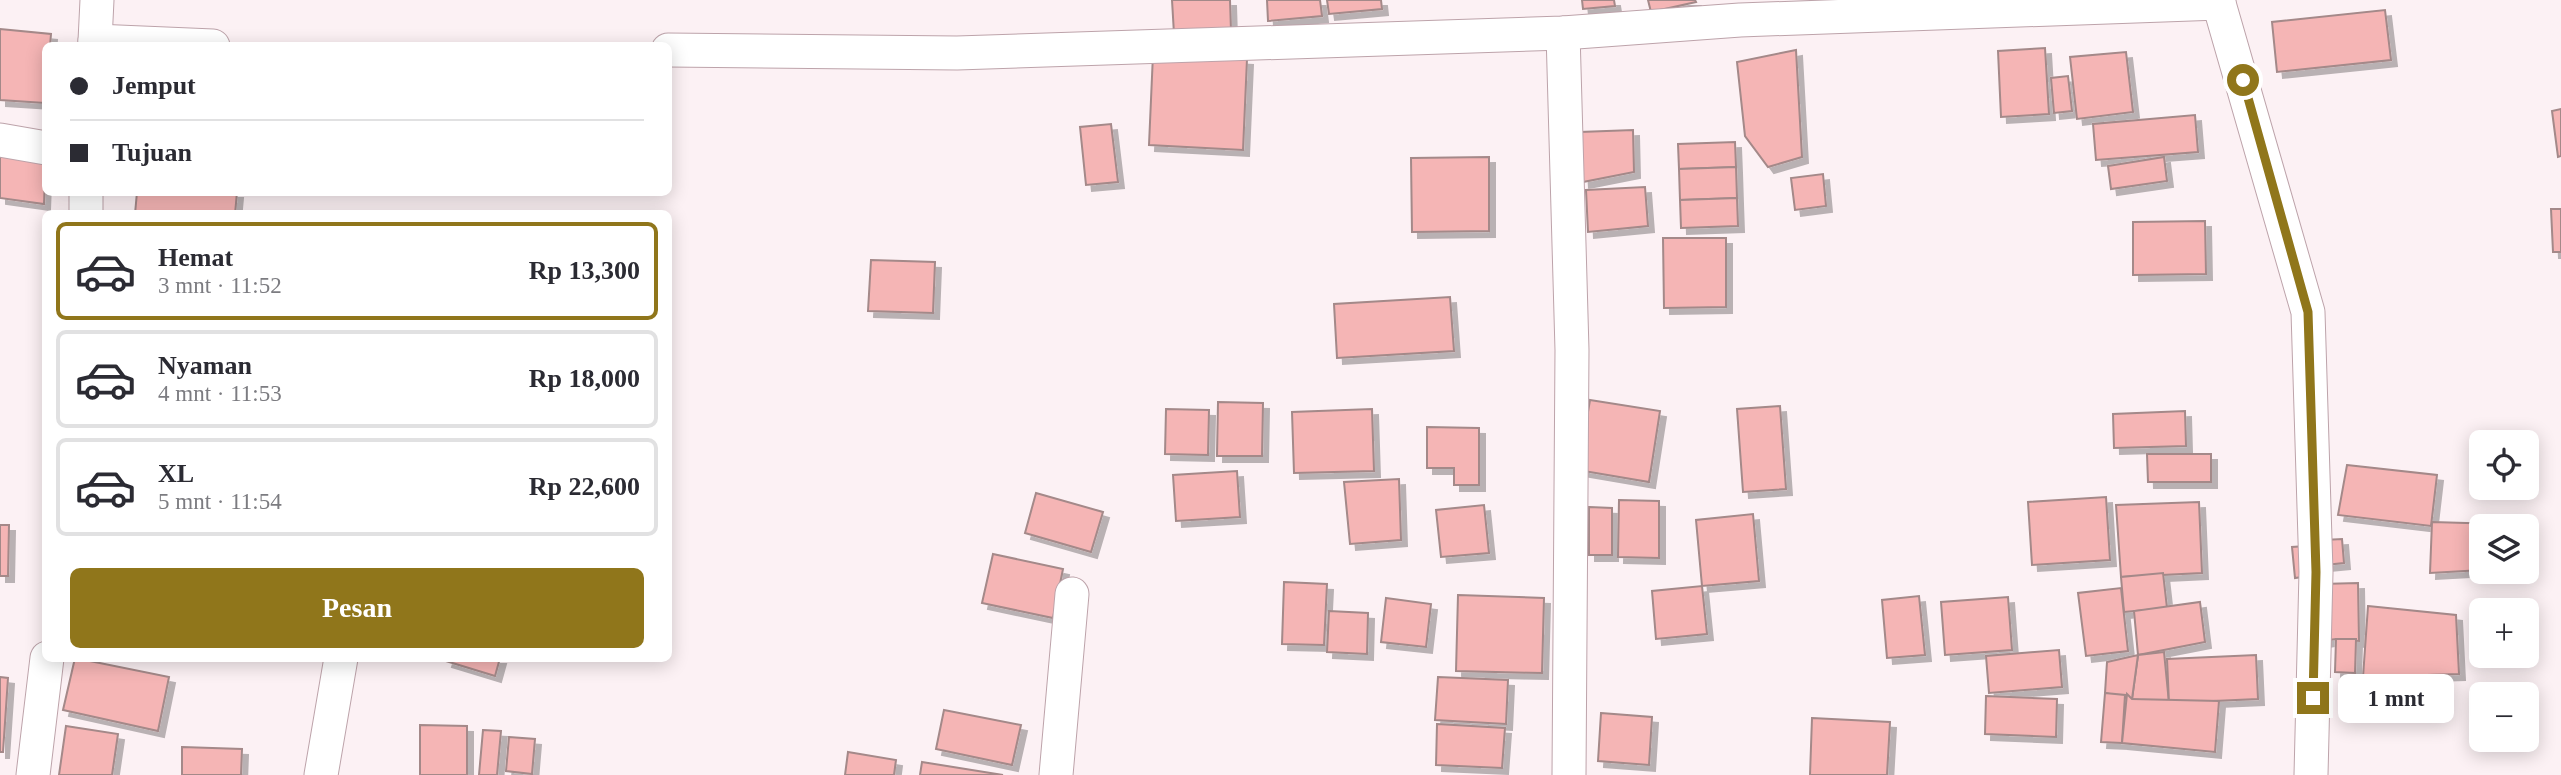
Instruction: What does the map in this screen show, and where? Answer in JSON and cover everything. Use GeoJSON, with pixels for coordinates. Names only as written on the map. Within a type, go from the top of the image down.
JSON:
{"type":"FeatureCollection","features":[{"type":"Feature","properties":{"kind":"street"},"geometry":{"type":"LineString","coordinates":[[95,42],[97,0]]}},
{"type":"Feature","properties":{"kind":"street"},"geometry":{"type":"LineString","coordinates":[[672,50],[957,53],[1563,33],[1740,20],[2219,1],[2308,312],[2316,572],[2311,775]]}},
{"type":"Feature","properties":{"kind":"street"},"geometry":{"type":"LineString","coordinates":[[1563,33],[1572,350],[1569,775]]}},
{"type":"Feature","properties":{"kind":"street"},"geometry":{"type":"LineString","coordinates":[[0,139],[42,147]]}},
{"type":"Feature","properties":{"kind":"street"},"geometry":{"type":"LineString","coordinates":[[1056,775],[1072,594]]}},
{"type":"Feature","properties":{"kind":"street"},"geometry":{"type":"LineString","coordinates":[[33,775],[47,662]]}},
{"type":"Feature","properties":{"kind":"street"},"geometry":{"type":"LineString","coordinates":[[321,775],[340,662]]}},
{"type":"Feature","properties":{"kind":"building"},"geometry":{"type":"Polygon","coordinates":[[[1172,0],[1230,0],[1231,31],[1174,34],[1172,0]]]}},
{"type":"Feature","properties":{"kind":"building"},"geometry":{"type":"Polygon","coordinates":[[[1267,0],[1320,0],[1322,16],[1268,21],[1267,0]]]}},
{"type":"Feature","properties":{"kind":"building"},"geometry":{"type":"Polygon","coordinates":[[[1327,0],[1381,0],[1382,9],[1329,14],[1327,0]]]}},
{"type":"Feature","properties":{"kind":"building"},"geometry":{"type":"Polygon","coordinates":[[[1582,0],[1614,0],[1615,6],[1583,9],[1582,0]]]}},
{"type":"Feature","properties":{"kind":"building"},"geometry":{"type":"Polygon","coordinates":[[[1648,0],[1695,0],[1696,2],[1651,12],[1648,0]]]}},
{"type":"Feature","properties":{"kind":"building"},"geometry":{"type":"Polygon","coordinates":[[[2385,10],[2391,60],[2277,72],[2272,22],[2385,10]]]}},
{"type":"Feature","properties":{"kind":"building"},"geometry":{"type":"Polygon","coordinates":[[[0,29],[51,34],[50,42],[42,42],[42,103],[0,100],[0,29]]]}},
{"type":"Feature","properties":{"kind":"building"},"geometry":{"type":"Polygon","coordinates":[[[2045,48],[2049,114],[2001,117],[1998,51],[2045,48]]]}},
{"type":"Feature","properties":{"kind":"building"},"geometry":{"type":"Polygon","coordinates":[[[1796,50],[1802,157],[1768,167],[1745,136],[1737,62],[1796,50]]]}},
{"type":"Feature","properties":{"kind":"building"},"geometry":{"type":"Polygon","coordinates":[[[2126,52],[2133,112],[2077,119],[2070,57],[2126,52]]]}},
{"type":"Feature","properties":{"kind":"building"},"geometry":{"type":"Polygon","coordinates":[[[1153,54],[1247,59],[1243,150],[1149,145],[1153,54]]]}},
{"type":"Feature","properties":{"kind":"building"},"geometry":{"type":"Polygon","coordinates":[[[2068,76],[2072,111],[2054,113],[2051,78],[2068,76]]]}},
{"type":"Feature","properties":{"kind":"building"},"geometry":{"type":"Polygon","coordinates":[[[2561,109],[2561,156],[2558,157],[2552,111],[2561,109]]]}},
{"type":"Feature","properties":{"kind":"building"},"geometry":{"type":"Polygon","coordinates":[[[2195,115],[2198,152],[2096,160],[2093,124],[2195,115]]]}},
{"type":"Feature","properties":{"kind":"building"},"geometry":{"type":"Polygon","coordinates":[[[1111,124],[1118,182],[1086,185],[1080,127],[1111,124]]]}},
{"type":"Feature","properties":{"kind":"building"},"geometry":{"type":"Polygon","coordinates":[[[1633,130],[1634,172],[1583,182],[1580,132],[1633,130]]]}},
{"type":"Feature","properties":{"kind":"building"},"geometry":{"type":"Polygon","coordinates":[[[1735,142],[1736,167],[1679,169],[1678,144],[1735,142]]]}},
{"type":"Feature","properties":{"kind":"building"},"geometry":{"type":"Polygon","coordinates":[[[0,146],[42,151],[44,204],[0,198],[0,146]]]}},
{"type":"Feature","properties":{"kind":"building"},"geometry":{"type":"Polygon","coordinates":[[[1489,157],[1489,231],[1412,232],[1411,158],[1489,157]]]}},
{"type":"Feature","properties":{"kind":"building"},"geometry":{"type":"Polygon","coordinates":[[[2164,157],[2167,181],[2111,189],[2108,166],[2164,157]]]}},
{"type":"Feature","properties":{"kind":"building"},"geometry":{"type":"Polygon","coordinates":[[[1736,167],[1737,198],[1680,200],[1679,169],[1736,167]]]}},
{"type":"Feature","properties":{"kind":"building"},"geometry":{"type":"Polygon","coordinates":[[[1823,174],[1826,206],[1795,210],[1791,178],[1823,174]]]}},
{"type":"Feature","properties":{"kind":"building"},"geometry":{"type":"Polygon","coordinates":[[[1645,187],[1648,226],[1588,232],[1586,190],[1645,187]]]}},
{"type":"Feature","properties":{"kind":"building"},"geometry":{"type":"Polygon","coordinates":[[[137,196],[237,196],[235,210],[135,210],[137,196]]]}},
{"type":"Feature","properties":{"kind":"building"},"geometry":{"type":"Polygon","coordinates":[[[1737,198],[1738,226],[1681,228],[1680,200],[1737,198]]]}},
{"type":"Feature","properties":{"kind":"building"},"geometry":{"type":"Polygon","coordinates":[[[2551,209],[2561,209],[2561,252],[2553,252],[2551,209]]]}},
{"type":"Feature","properties":{"kind":"building"},"geometry":{"type":"Polygon","coordinates":[[[2205,221],[2206,274],[2133,275],[2133,222],[2205,221]]]}},
{"type":"Feature","properties":{"kind":"building"},"geometry":{"type":"Polygon","coordinates":[[[1663,238],[1726,238],[1726,307],[1664,308],[1663,238]]]}},
{"type":"Feature","properties":{"kind":"building"},"geometry":{"type":"Polygon","coordinates":[[[871,260],[935,262],[933,313],[868,311],[871,260]]]}},
{"type":"Feature","properties":{"kind":"building"},"geometry":{"type":"Polygon","coordinates":[[[1450,297],[1454,351],[1337,358],[1334,304],[1450,297]]]}},
{"type":"Feature","properties":{"kind":"building"},"geometry":{"type":"Polygon","coordinates":[[[1590,400],[1660,411],[1649,482],[1578,470],[1590,400]]]}},
{"type":"Feature","properties":{"kind":"building"},"geometry":{"type":"Polygon","coordinates":[[[1218,402],[1263,403],[1262,456],[1217,456],[1218,402]]]}},
{"type":"Feature","properties":{"kind":"building"},"geometry":{"type":"Polygon","coordinates":[[[1780,406],[1786,489],[1743,492],[1737,409],[1780,406]]]}},
{"type":"Feature","properties":{"kind":"building"},"geometry":{"type":"Polygon","coordinates":[[[1166,409],[1209,410],[1208,455],[1165,454],[1166,409]]]}},
{"type":"Feature","properties":{"kind":"building"},"geometry":{"type":"Polygon","coordinates":[[[1372,409],[1374,471],[1294,473],[1292,412],[1372,409]]]}},
{"type":"Feature","properties":{"kind":"building"},"geometry":{"type":"Polygon","coordinates":[[[2185,411],[2186,446],[2114,448],[2113,414],[2185,411]]]}},
{"type":"Feature","properties":{"kind":"building"},"geometry":{"type":"Polygon","coordinates":[[[1427,427],[1479,428],[1479,485],[1454,485],[1454,468],[1427,468],[1427,427]]]}},
{"type":"Feature","properties":{"kind":"building"},"geometry":{"type":"Polygon","coordinates":[[[2147,454],[2211,454],[2211,482],[2148,482],[2147,454]]]}},
{"type":"Feature","properties":{"kind":"building"},"geometry":{"type":"Polygon","coordinates":[[[2347,465],[2437,475],[2431,526],[2338,515],[2347,465]]]}},
{"type":"Feature","properties":{"kind":"building"},"geometry":{"type":"Polygon","coordinates":[[[1237,471],[1240,517],[1176,521],[1173,475],[1237,471]]]}},
{"type":"Feature","properties":{"kind":"building"},"geometry":{"type":"Polygon","coordinates":[[[1399,479],[1401,540],[1350,544],[1344,482],[1399,479]]]}},
{"type":"Feature","properties":{"kind":"building"},"geometry":{"type":"Polygon","coordinates":[[[1036,493],[1103,512],[1091,552],[1025,533],[1036,493]]]}},
{"type":"Feature","properties":{"kind":"building"},"geometry":{"type":"Polygon","coordinates":[[[2106,497],[2110,560],[2032,565],[2028,502],[2106,497]]]}},
{"type":"Feature","properties":{"kind":"building"},"geometry":{"type":"Polygon","coordinates":[[[1619,500],[1659,501],[1659,558],[1618,557],[1619,500]]]}},
{"type":"Feature","properties":{"kind":"building"},"geometry":{"type":"Polygon","coordinates":[[[2199,502],[2202,573],[2121,577],[2116,505],[2199,502]]]}},
{"type":"Feature","properties":{"kind":"building"},"geometry":{"type":"Polygon","coordinates":[[[1484,505],[1489,553],[1441,557],[1436,510],[1484,505]]]}},
{"type":"Feature","properties":{"kind":"building"},"geometry":{"type":"Polygon","coordinates":[[[1589,507],[1612,508],[1612,555],[1589,555],[1589,507]]]}},
{"type":"Feature","properties":{"kind":"building"},"geometry":{"type":"Polygon","coordinates":[[[1753,514],[1759,581],[1702,586],[1696,520],[1753,514]]]}},
{"type":"Feature","properties":{"kind":"building"},"geometry":{"type":"Polygon","coordinates":[[[2432,522],[2469,523],[2469,571],[2430,573],[2432,522]]]}},
{"type":"Feature","properties":{"kind":"building"},"geometry":{"type":"Polygon","coordinates":[[[0,525],[9,525],[8,576],[0,576],[0,525]]]}},
{"type":"Feature","properties":{"kind":"building"},"geometry":{"type":"Polygon","coordinates":[[[2342,539],[2344,563],[2325,565],[2324,540],[2342,539]]]}},
{"type":"Feature","properties":{"kind":"building"},"geometry":{"type":"Polygon","coordinates":[[[2306,546],[2309,576],[2295,578],[2292,547],[2306,546]]]}},
{"type":"Feature","properties":{"kind":"building"},"geometry":{"type":"Polygon","coordinates":[[[993,554],[1063,569],[1053,618],[982,603],[993,554]]]}},
{"type":"Feature","properties":{"kind":"building"},"geometry":{"type":"Polygon","coordinates":[[[2163,573],[2167,608],[2124,612],[2121,577],[2163,573]]]}},
{"type":"Feature","properties":{"kind":"building"},"geometry":{"type":"Polygon","coordinates":[[[1284,582],[1327,584],[1324,645],[1282,644],[1284,582]]]}},
{"type":"Feature","properties":{"kind":"building"},"geometry":{"type":"Polygon","coordinates":[[[2358,583],[2359,641],[2322,641],[2321,584],[2358,583]]]}},
{"type":"Feature","properties":{"kind":"building"},"geometry":{"type":"Polygon","coordinates":[[[1702,586],[1707,634],[1656,639],[1652,591],[1702,586]]]}},
{"type":"Feature","properties":{"kind":"building"},"geometry":{"type":"Polygon","coordinates":[[[2121,588],[2128,651],[2086,656],[2078,593],[2121,588]]]}},
{"type":"Feature","properties":{"kind":"building"},"geometry":{"type":"Polygon","coordinates":[[[1458,595],[1544,598],[1542,673],[1456,671],[1458,595]]]}},
{"type":"Feature","properties":{"kind":"building"},"geometry":{"type":"Polygon","coordinates":[[[1919,596],[1925,655],[1887,658],[1882,600],[1919,596]]]}},
{"type":"Feature","properties":{"kind":"building"},"geometry":{"type":"Polygon","coordinates":[[[2008,597],[2012,650],[1945,655],[1941,602],[2008,597]]]}},
{"type":"Feature","properties":{"kind":"building"},"geometry":{"type":"Polygon","coordinates":[[[1386,598],[1431,604],[1426,647],[1381,642],[1386,598]]]}},
{"type":"Feature","properties":{"kind":"building"},"geometry":{"type":"Polygon","coordinates":[[[2200,602],[2205,642],[2138,655],[2134,611],[2200,602]]]}},
{"type":"Feature","properties":{"kind":"building"},"geometry":{"type":"Polygon","coordinates":[[[2368,606],[2456,615],[2459,674],[2363,677],[2368,606]]]}},
{"type":"Feature","properties":{"kind":"building"},"geometry":{"type":"Polygon","coordinates":[[[1329,611],[1368,613],[1367,654],[1327,652],[1329,611]]]}},
{"type":"Feature","properties":{"kind":"building"},"geometry":{"type":"Polygon","coordinates":[[[2336,639],[2356,639],[2355,673],[2335,672],[2336,639]]]}},
{"type":"Feature","properties":{"kind":"building"},"geometry":{"type":"Polygon","coordinates":[[[2059,650],[2062,687],[1989,693],[1986,656],[2059,650]]]}},
{"type":"Feature","properties":{"kind":"building"},"geometry":{"type":"Polygon","coordinates":[[[2164,652],[2169,703],[2132,699],[2138,655],[2164,652]]]}},
{"type":"Feature","properties":{"kind":"building"},"geometry":{"type":"Polygon","coordinates":[[[2138,655],[2132,699],[2105,693],[2107,662],[2138,655]]]}},
{"type":"Feature","properties":{"kind":"building"},"geometry":{"type":"Polygon","coordinates":[[[2256,655],[2258,699],[2169,703],[2167,659],[2256,655]]]}},
{"type":"Feature","properties":{"kind":"building"},"geometry":{"type":"Polygon","coordinates":[[[74,662],[95,662],[169,677],[158,731],[63,710],[74,662]]]}},
{"type":"Feature","properties":{"kind":"building"},"geometry":{"type":"Polygon","coordinates":[[[449,662],[499,662],[495,676],[449,662]]]}},
{"type":"Feature","properties":{"kind":"building"},"geometry":{"type":"Polygon","coordinates":[[[0,677],[8,678],[3,752],[0,752],[0,677]]]}},
{"type":"Feature","properties":{"kind":"building"},"geometry":{"type":"Polygon","coordinates":[[[1438,677],[1508,680],[1506,724],[1435,720],[1438,677]]]}},
{"type":"Feature","properties":{"kind":"building"},"geometry":{"type":"Polygon","coordinates":[[[2105,693],[2125,695],[2122,743],[2101,742],[2105,693]]]}},
{"type":"Feature","properties":{"kind":"building"},"geometry":{"type":"Polygon","coordinates":[[[2127,694],[2132,699],[2219,701],[2215,752],[2122,743],[2127,694]]]}},
{"type":"Feature","properties":{"kind":"building"},"geometry":{"type":"Polygon","coordinates":[[[1986,696],[2057,699],[2056,737],[1985,734],[1986,696]]]}},
{"type":"Feature","properties":{"kind":"building"},"geometry":{"type":"Polygon","coordinates":[[[944,710],[1021,725],[1012,765],[936,749],[944,710]]]}},
{"type":"Feature","properties":{"kind":"building"},"geometry":{"type":"Polygon","coordinates":[[[1601,713],[1652,717],[1649,765],[1598,761],[1601,713]]]}},
{"type":"Feature","properties":{"kind":"building"},"geometry":{"type":"Polygon","coordinates":[[[1812,718],[1890,722],[1887,775],[1810,775],[1812,718]]]}},
{"type":"Feature","properties":{"kind":"building"},"geometry":{"type":"Polygon","coordinates":[[[1437,724],[1505,728],[1502,768],[1436,765],[1437,724]]]}},
{"type":"Feature","properties":{"kind":"building"},"geometry":{"type":"Polygon","coordinates":[[[420,725],[467,726],[467,775],[420,775],[420,725]]]}},
{"type":"Feature","properties":{"kind":"building"},"geometry":{"type":"Polygon","coordinates":[[[66,726],[118,734],[112,775],[59,775],[66,726]]]}},
{"type":"Feature","properties":{"kind":"building"},"geometry":{"type":"Polygon","coordinates":[[[483,730],[501,731],[497,775],[479,775],[483,730]]]}},
{"type":"Feature","properties":{"kind":"building"},"geometry":{"type":"Polygon","coordinates":[[[509,737],[535,739],[532,774],[506,771],[509,737]]]}},
{"type":"Feature","properties":{"kind":"building"},"geometry":{"type":"Polygon","coordinates":[[[182,747],[242,749],[241,775],[182,775],[182,747]]]}},
{"type":"Feature","properties":{"kind":"building"},"geometry":{"type":"Polygon","coordinates":[[[848,752],[896,760],[894,775],[845,775],[848,752]]]}},
{"type":"Feature","properties":{"kind":"building"},"geometry":{"type":"Polygon","coordinates":[[[922,762],[1003,775],[920,775],[922,762]]]}},
{"type":"Feature","properties":{"kind":"route"},"geometry":{"type":"LineString","coordinates":[[2243,80],[2308,312],[2316,572],[2313,698]]}}]}
